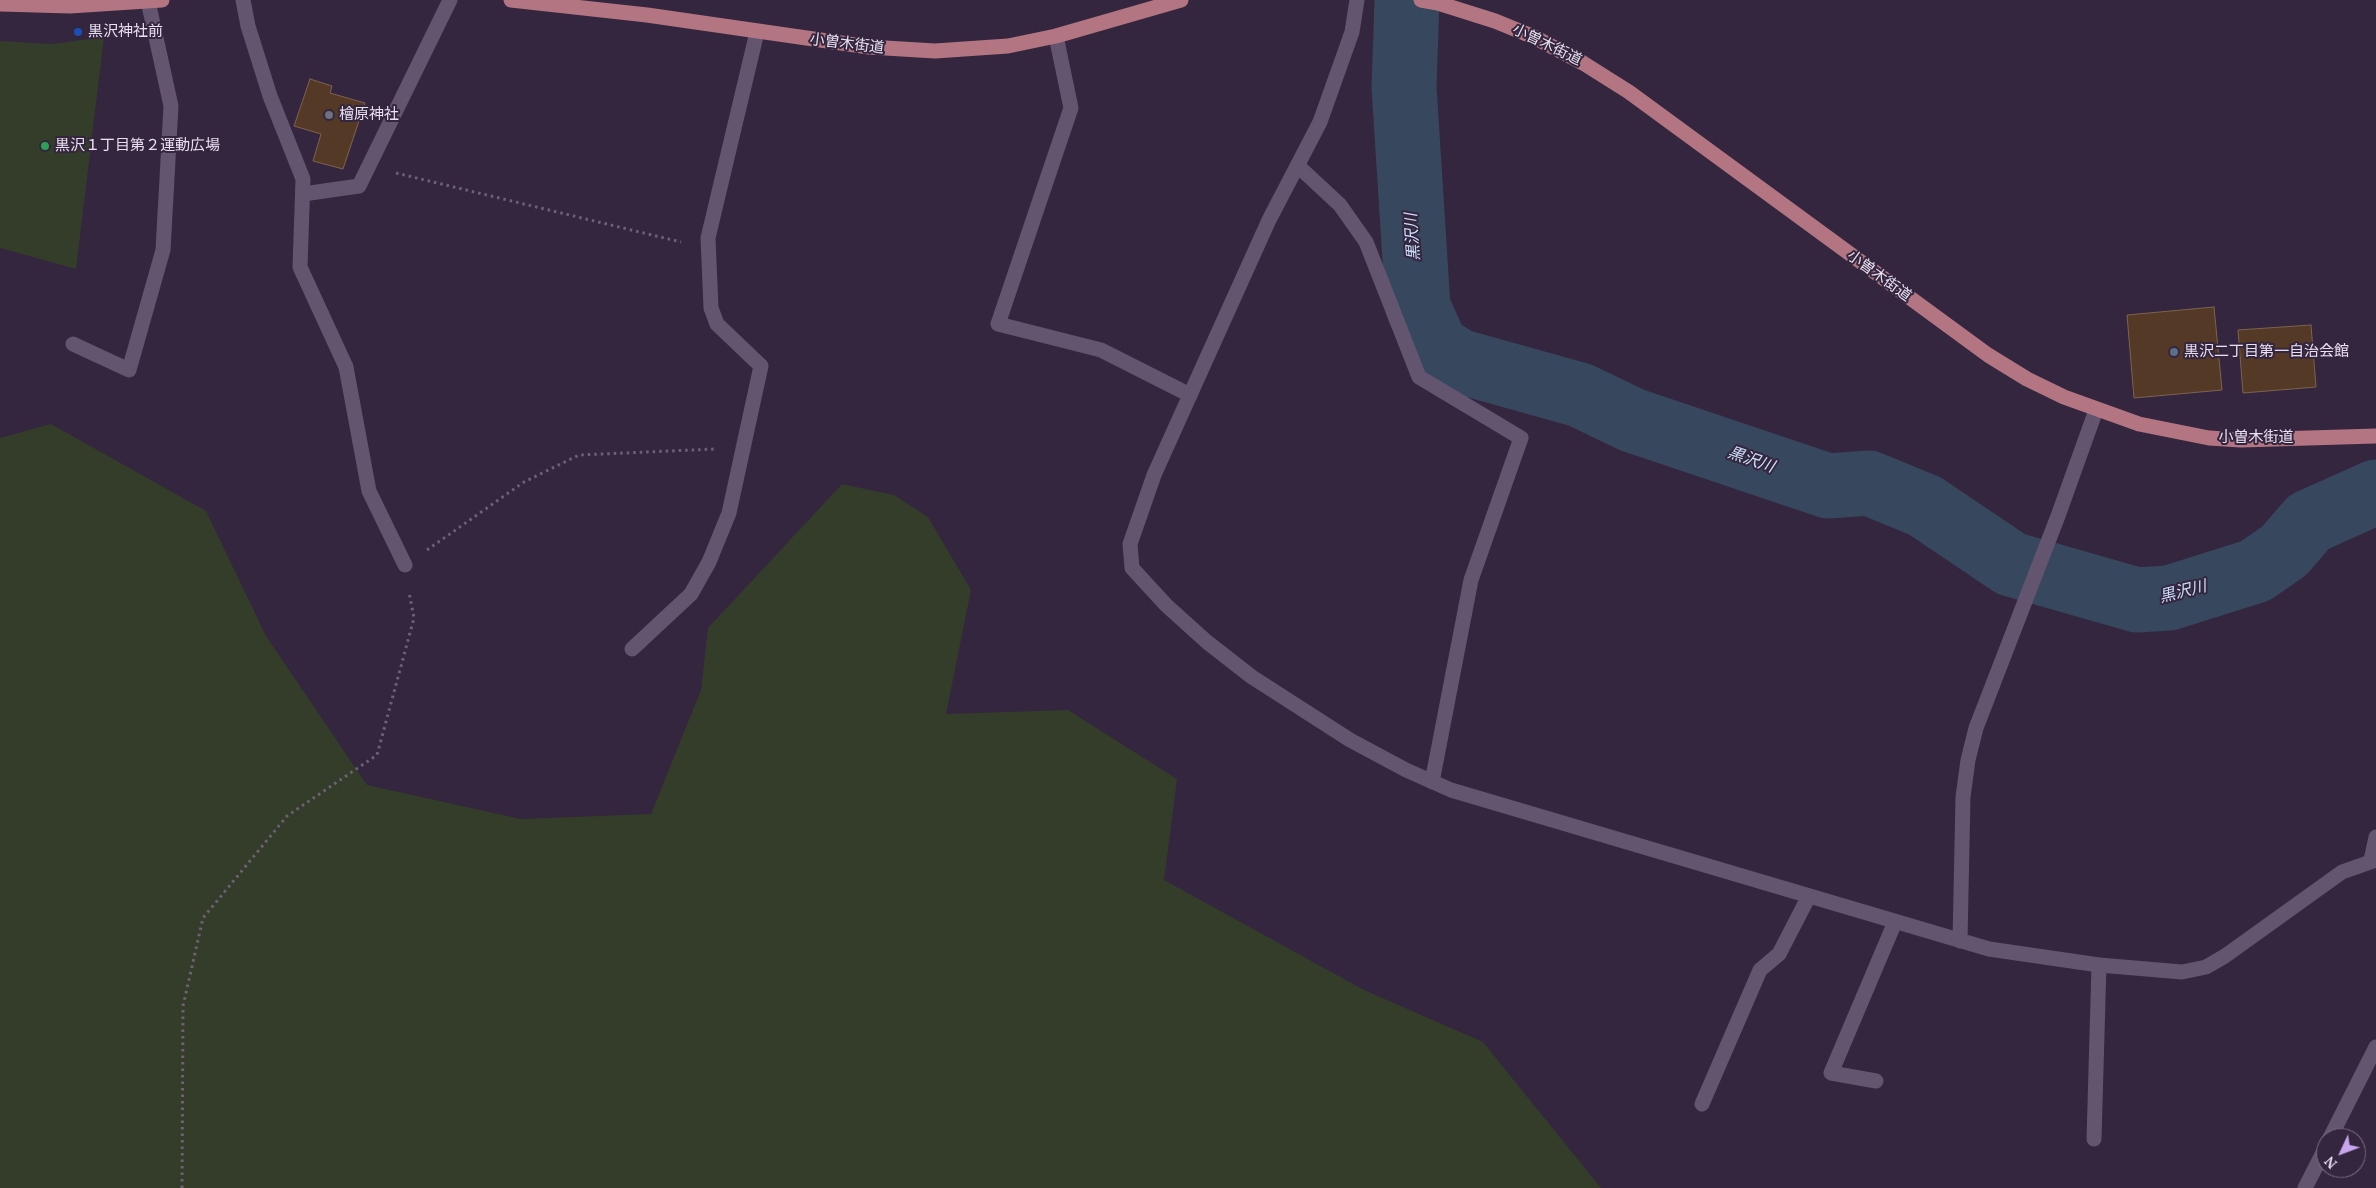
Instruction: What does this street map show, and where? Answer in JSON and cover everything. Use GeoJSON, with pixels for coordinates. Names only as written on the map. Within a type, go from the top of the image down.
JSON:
{"type":"FeatureCollection","features":[{"type":"Feature","properties":{"kind":"main road"},"geometry":{"type":"LineString","coordinates":[[0,4],[70,6],[155,0]]}},
{"type":"Feature","properties":{"kind":"main road","name":"小曽木街道"},"geometry":{"type":"LineString","coordinates":[[510,0],[647,15],[757,32],[904,50],[968,50],[1008,46],[1056,36],[1180,0]]}},
{"type":"Feature","properties":{"kind":"main road","name":"小曽木街道"},"geometry":{"type":"LineString","coordinates":[[1421,0],[1438,3],[1495,21],[1534,37],[1583,63],[1629,92],[1988,355],[2027,379],[2096,410],[2148,426],[2209,438],[2241,440],[2376,436]]}},
{"type":"Feature","properties":{"kind":"street"},"geometry":{"type":"LineString","coordinates":[[73,344],[129,370],[163,250],[170,106],[155,0]]}},
{"type":"Feature","properties":{"kind":"street"},"geometry":{"type":"LineString","coordinates":[[242,0],[248,26],[270,96],[303,179],[300,267],[346,367],[369,490],[404,566]]}},
{"type":"Feature","properties":{"kind":"street"},"geometry":{"type":"LineString","coordinates":[[303,194],[359,186],[450,0]]}},
{"type":"Feature","properties":{"kind":"street"},"geometry":{"type":"LineString","coordinates":[[1358,0],[1352,32],[1320,122],[1269,220],[1190,395],[1140,512],[1130,544],[1132,568],[1172,612],[1207,642],[1252,676],[1350,740],[1451,790],[1990,949],[2099,965],[2182,972],[2206,967],[2225,956],[2342,872],[2374,860],[2376,837]]}},
{"type":"Feature","properties":{"kind":"street"},"geometry":{"type":"LineString","coordinates":[[632,649],[691,594],[709,562],[728,512],[761,366],[716,324],[712,308],[708,248],[708,238],[757,32]]}},
{"type":"Feature","properties":{"kind":"street"},"geometry":{"type":"LineString","coordinates":[[1056,36],[1072,108],[998,324],[1101,350],[1190,395]]}},
{"type":"Feature","properties":{"kind":"street"},"geometry":{"type":"LineString","coordinates":[[1298,166],[1340,205],[1366,242],[1419,377],[1521,438],[1470,580],[1432,782]]}},
{"type":"Feature","properties":{"kind":"street"},"geometry":{"type":"LineString","coordinates":[[1960,941],[1963,797],[1968,760],[1976,728],[2058,516],[2096,410]]}},
{"type":"Feature","properties":{"kind":"street"},"geometry":{"type":"LineString","coordinates":[[1702,1104],[1760,970],[1780,954],[1809,896]]}},
{"type":"Feature","properties":{"kind":"street"},"geometry":{"type":"LineString","coordinates":[[1876,1081],[1831,1073],[1895,922]]}},
{"type":"Feature","properties":{"kind":"street"},"geometry":{"type":"LineString","coordinates":[[2094,1139],[2099,965]]}},
{"type":"Feature","properties":{"kind":"street"},"geometry":{"type":"LineString","coordinates":[[2335,1128],[2376,1047]]}},
{"type":"Feature","properties":{"kind":"street"},"geometry":{"type":"LineString","coordinates":[[2305,1188],[2316,1167]]}},
{"type":"Feature","properties":{"kind":"path"},"geometry":{"type":"LineString","coordinates":[[369,166],[708,248]]}},
{"type":"Feature","properties":{"kind":"path"},"geometry":{"type":"LineString","coordinates":[[182,1188],[183,1006],[203,918],[287,816],[377,755],[414,618],[404,566],[524,482],[579,455],[744,448]]}},
{"type":"Feature","properties":{"kind":"green space","name":"黒沢１丁目第２運動広場"},"geometry":{"type":"Polygon","coordinates":[[[104,37],[76,269],[0,248],[0,41],[51,44],[104,37]]]}},
{"type":"Feature","properties":{"kind":"green space"},"geometry":{"type":"Polygon","coordinates":[[[51,424],[206,511],[266,636],[367,785],[521,819],[651,814],[701,690],[708,628],[842,484],[894,495],[928,517],[971,590],[946,714],[1068,710],[1177,779],[1164,880],[1364,990],[1483,1042],[1601,1188],[0,1188],[0,438],[51,424]]]}},
{"type":"Feature","properties":{"kind":"building","name":"檜原神社"},"geometry":{"type":"Polygon","coordinates":[[[310,79],[332,86],[330,93],[365,103],[343,169],[313,161],[321,134],[294,126],[310,79]]]}},
{"type":"Feature","properties":{"kind":"building","name":"黒沢二丁目第一自治会館"},"geometry":{"type":"Polygon","coordinates":[[[2214,307],[2222,390],[2134,398],[2127,315],[2214,307]]]}},
{"type":"Feature","properties":{"kind":"building"},"geometry":{"type":"Polygon","coordinates":[[[2311,325],[2316,387],[2243,393],[2238,330],[2311,325]]]}},
{"type":"Feature","properties":{"kind":"waterway","name":"黒沢川"},"geometry":{"type":"LineString","coordinates":[[1407,0],[1404,87],[1418,307],[1436,347],[1458,361],[1580,395],[1632,420],[1828,486],[1869,483],[1925,506],[2011,564],[2137,600],[2169,598],[2255,571],[2284,551],[2309,522],[2376,492]]}},
{"type":"Feature","properties":{"kind":"place","name":"黒沢神社前"},"geometry":{"type":"Point","coordinates":[78,32]}},
{"type":"Feature","properties":{"kind":"place","name":"檜原神社"},"geometry":{"type":"Point","coordinates":[329,115]}},
{"type":"Feature","properties":{"kind":"place","name":"黒沢１丁目第２運動広場"},"geometry":{"type":"Point","coordinates":[45,146]}},
{"type":"Feature","properties":{"kind":"place","name":"黒沢二丁目第一自治会館"},"geometry":{"type":"Point","coordinates":[2174,352]}}]}
